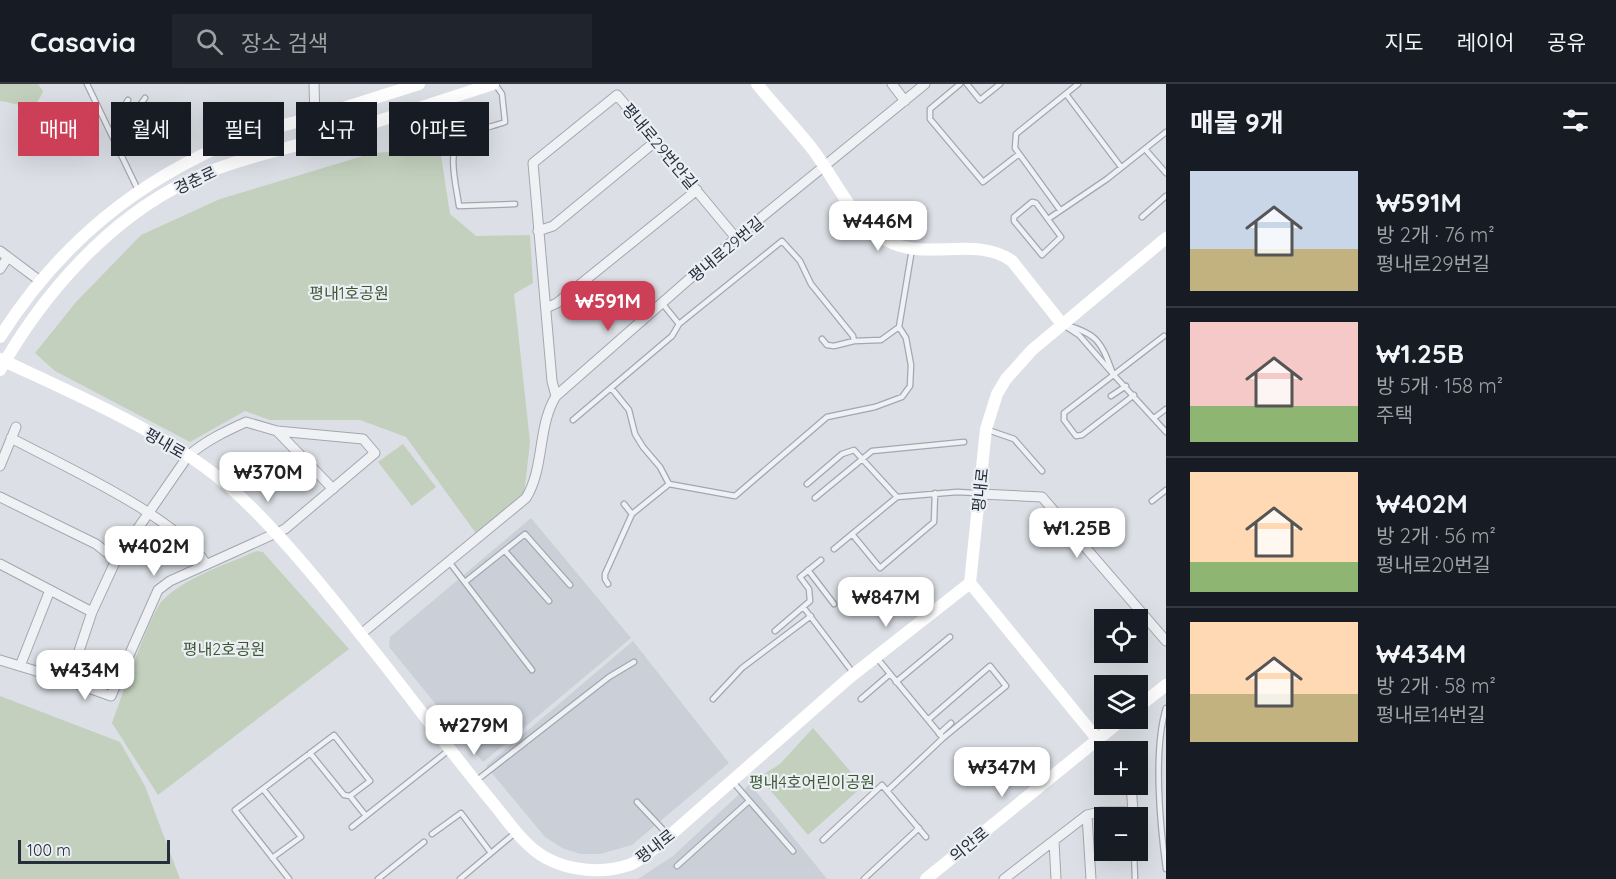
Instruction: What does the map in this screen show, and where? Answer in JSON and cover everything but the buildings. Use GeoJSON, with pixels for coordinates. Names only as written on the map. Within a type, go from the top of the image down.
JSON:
{"type":"FeatureCollection","features":[{"type":"Feature","properties":{"kind":"street"},"geometry":{"type":"LineString","coordinates":[[314,84],[315,102]]}},
{"type":"Feature","properties":{"kind":"street","name":"경춘로"},"geometry":{"type":"LineString","coordinates":[[362,102],[419,84]]}},
{"type":"Feature","properties":{"kind":"street","name":"경춘로"},"geometry":{"type":"LineString","coordinates":[[2,363],[42,306],[111,232],[186,182],[252,156],[332,135],[494,84]]}},
{"type":"Feature","properties":{"kind":"street"},"geometry":{"type":"LineString","coordinates":[[757,84],[826,168],[872,230],[892,243],[912,249],[989,249],[1002,253],[1012,261],[1062,324]]}},
{"type":"Feature","properties":{"kind":"street"},"geometry":{"type":"LineString","coordinates":[[892,84],[905,101]]}},
{"type":"Feature","properties":{"kind":"street","name":"평내로29번길"},"geometry":{"type":"LineString","coordinates":[[361,634],[450,563],[526,498],[536,479],[546,418],[556,396],[736,238],[826,168],[925,84]]}},
{"type":"Feature","properties":{"kind":"street","name":"평내로29번안길"},"geometry":{"type":"LineString","coordinates":[[556,396],[552,381],[533,163],[617,95],[736,238]]}},
{"type":"Feature","properties":{"kind":"street","name":"경춘로"},"geometry":{"type":"LineString","coordinates":[[0,337],[40,281],[89,231],[138,190],[177,167],[242,137],[296,122]]}},
{"type":"Feature","properties":{"kind":"street"},"geometry":{"type":"LineString","coordinates":[[538,231],[553,226],[656,141]]}},
{"type":"Feature","properties":{"kind":"street"},"geometry":{"type":"LineString","coordinates":[[546,308],[557,303],[696,190]]}},
{"type":"Feature","properties":{"kind":"street","name":"평내로"},"geometry":{"type":"LineString","coordinates":[[2,363],[164,441],[225,483],[275,533],[361,634],[449,750],[517,832],[544,858],[587,870],[631,864],[669,836],[875,656],[970,583],[986,429],[991,408],[1006,379],[1032,350],[1166,238]]}},
{"type":"Feature","properties":{"kind":"street"},"geometry":{"type":"LineString","coordinates":[[0,269],[4,254],[40,281]]}},
{"type":"Feature","properties":{"kind":"street"},"geometry":{"type":"LineString","coordinates":[[0,660],[111,696],[149,605],[158,590],[170,581],[285,529],[375,453],[363,439],[277,431],[246,422],[198,447],[188,456],[116,560],[92,612],[69,681]]}},
{"type":"Feature","properties":{"kind":"street"},"geometry":{"type":"LineString","coordinates":[[0,466],[16,427]]}},
{"type":"Feature","properties":{"kind":"street"},"geometry":{"type":"LineString","coordinates":[[277,431],[333,489]]}},
{"type":"Feature","properties":{"kind":"street"},"geometry":{"type":"LineString","coordinates":[[10,438],[149,513],[200,555],[206,564]]}},
{"type":"Feature","properties":{"kind":"street"},"geometry":{"type":"LineString","coordinates":[[981,494],[1042,497],[1166,641]]}},
{"type":"Feature","properties":{"kind":"street"},"geometry":{"type":"LineString","coordinates":[[0,497],[96,544],[116,560]]}},
{"type":"Feature","properties":{"kind":"street"},"geometry":{"type":"LineString","coordinates":[[0,564],[92,612]]}},
{"type":"Feature","properties":{"kind":"street"},"geometry":{"type":"LineString","coordinates":[[970,583],[1098,740]]}},
{"type":"Feature","properties":{"kind":"street"},"geometry":{"type":"LineString","coordinates":[[20,666],[50,590]]}},
{"type":"Feature","properties":{"kind":"street"},"geometry":{"type":"LineString","coordinates":[[1148,701],[1164,691]]}},
{"type":"Feature","properties":{"kind":"street","name":"의안로"},"geometry":{"type":"LineString","coordinates":[[926,879],[1111,729]]}},
{"type":"Feature","properties":{"kind":"street"},"geometry":{"type":"LineString","coordinates":[[1004,879],[1087,815],[1094,813]]}},
{"type":"Feature","properties":{"kind":"street"},"geometry":{"type":"LineString","coordinates":[[1087,815],[1091,879]]}},
{"type":"Feature","properties":{"kind":"street"},"geometry":{"type":"LineString","coordinates":[[1054,841],[1056,879]]}},
{"type":"Feature","properties":{"kind":"lane"},"geometry":{"type":"LineString","coordinates":[[87,84],[111,133]]}},
{"type":"Feature","properties":{"kind":"lane"},"geometry":{"type":"LineString","coordinates":[[494,84],[502,94],[506,122],[463,137],[456,144],[454,155],[459,206],[514,204]]}},
{"type":"Feature","properties":{"kind":"lane"},"geometry":{"type":"LineString","coordinates":[[960,84],[930,109],[930,119],[983,182],[1019,154]]}},
{"type":"Feature","properties":{"kind":"lane"},"geometry":{"type":"LineString","coordinates":[[967,84],[980,100],[1000,84]]}},
{"type":"Feature","properties":{"kind":"lane"},"geometry":{"type":"LineString","coordinates":[[1060,210],[1015,148],[1016,134],[1078,84]]}},
{"type":"Feature","properties":{"kind":"lane"},"geometry":{"type":"LineString","coordinates":[[1066,94],[1121,167]]}},
{"type":"Feature","properties":{"kind":"lane"},"geometry":{"type":"LineString","coordinates":[[142,102],[145,98]]}},
{"type":"Feature","properties":{"kind":"lane"},"geometry":{"type":"LineString","coordinates":[[1048,219],[1077,195],[1121,167],[1166,132]]}},
{"type":"Feature","properties":{"kind":"lane"},"geometry":{"type":"LineString","coordinates":[[1145,149],[1166,173]]}},
{"type":"Feature","properties":{"kind":"lane"},"geometry":{"type":"LineString","coordinates":[[122,156],[138,190]]}},
{"type":"Feature","properties":{"kind":"lane"},"geometry":{"type":"LineString","coordinates":[[1142,217],[1166,196]]}},
{"type":"Feature","properties":{"kind":"lane"},"geometry":{"type":"LineString","coordinates":[[1032,202],[1048,219],[1061,240],[1042,255],[1014,221],[1014,217],[1032,202]]}},
{"type":"Feature","properties":{"kind":"lane"},"geometry":{"type":"LineString","coordinates":[[573,420],[672,336],[679,324],[782,241],[800,261],[811,284],[853,336],[854,341]]}},
{"type":"Feature","properties":{"kind":"lane"},"geometry":{"type":"LineString","coordinates":[[608,584],[605,574],[632,514],[669,484],[735,496],[827,417],[875,407],[902,397],[910,386],[911,365],[906,338],[899,327],[912,249]]}},
{"type":"Feature","properties":{"kind":"lane"},"geometry":{"type":"LineString","coordinates":[[662,303],[679,324]]}},
{"type":"Feature","properties":{"kind":"lane"},"geometry":{"type":"LineString","coordinates":[[1062,324],[1086,330],[1103,348],[1113,374]]}},
{"type":"Feature","properties":{"kind":"lane"},"geometry":{"type":"LineString","coordinates":[[1062,324],[1079,335],[1166,432]]}},
{"type":"Feature","properties":{"kind":"lane"},"geometry":{"type":"LineString","coordinates":[[822,339],[827,345],[834,346],[854,341],[881,340],[899,327]]}},
{"type":"Feature","properties":{"kind":"lane"},"geometry":{"type":"LineString","coordinates":[[1134,395],[1082,435],[1076,436],[1064,420],[1064,413],[1164,336]]}},
{"type":"Feature","properties":{"kind":"lane"},"geometry":{"type":"LineString","coordinates":[[1111,396],[1126,386]]}},
{"type":"Feature","properties":{"kind":"lane"},"geometry":{"type":"LineString","coordinates":[[612,389],[629,410],[635,434],[660,467],[669,484]]}},
{"type":"Feature","properties":{"kind":"lane"},"geometry":{"type":"LineString","coordinates":[[1154,418],[1166,409]]}},
{"type":"Feature","properties":{"kind":"lane"},"geometry":{"type":"LineString","coordinates":[[986,429],[1014,439],[1042,471]]}},
{"type":"Feature","properties":{"kind":"lane"},"geometry":{"type":"LineString","coordinates":[[815,498],[872,451],[964,442]]}},
{"type":"Feature","properties":{"kind":"lane"},"geometry":{"type":"LineString","coordinates":[[807,484],[848,450],[854,450],[897,496]]}},
{"type":"Feature","properties":{"kind":"lane"},"geometry":{"type":"LineString","coordinates":[[1152,501],[1166,490]]}},
{"type":"Feature","properties":{"kind":"lane"},"geometry":{"type":"LineString","coordinates":[[852,534],[880,568],[934,522],[935,493]]}},
{"type":"Feature","properties":{"kind":"lane"},"geometry":{"type":"LineString","coordinates":[[834,549],[897,496],[935,493],[981,494]]}},
{"type":"Feature","properties":{"kind":"lane"},"geometry":{"type":"LineString","coordinates":[[624,504],[632,514]]}},
{"type":"Feature","properties":{"kind":"lane"},"geometry":{"type":"LineString","coordinates":[[465,582],[525,534],[570,585]]}},
{"type":"Feature","properties":{"kind":"lane"},"geometry":{"type":"LineString","coordinates":[[505,550],[549,601]]}},
{"type":"Feature","properties":{"kind":"lane"},"geometry":{"type":"LineString","coordinates":[[775,631],[804,608],[811,596],[800,577],[821,560]]}},
{"type":"Feature","properties":{"kind":"lane"},"geometry":{"type":"LineString","coordinates":[[450,563],[532,670]]}},
{"type":"Feature","properties":{"kind":"lane"},"geometry":{"type":"LineString","coordinates":[[808,570],[834,604]]}},
{"type":"Feature","properties":{"kind":"lane"},"geometry":{"type":"LineString","coordinates":[[804,608],[854,674]]}},
{"type":"Feature","properties":{"kind":"lane"},"geometry":{"type":"LineString","coordinates":[[713,699],[742,669],[811,616]]}},
{"type":"Feature","properties":{"kind":"lane"},"geometry":{"type":"LineString","coordinates":[[896,682],[950,637]]}},
{"type":"Feature","properties":{"kind":"lane"},"geometry":{"type":"LineString","coordinates":[[875,656],[944,738]]}},
{"type":"Feature","properties":{"kind":"lane"},"geometry":{"type":"LineString","coordinates":[[475,782],[609,677],[634,662]]}},
{"type":"Feature","properties":{"kind":"lane"},"geometry":{"type":"LineString","coordinates":[[887,791],[944,738],[1006,686],[990,666],[929,719]]}},
{"type":"Feature","properties":{"kind":"lane"},"geometry":{"type":"LineString","coordinates":[[861,699],[890,674]]}},
{"type":"Feature","properties":{"kind":"lane"},"geometry":{"type":"LineString","coordinates":[[1166,708],[1160,729],[1162,838],[1166,869]]}},
{"type":"Feature","properties":{"kind":"lane"},"geometry":{"type":"LineString","coordinates":[[939,734],[951,723]]}},
{"type":"Feature","properties":{"kind":"lane"},"geometry":{"type":"LineString","coordinates":[[289,879],[235,810],[334,735],[370,781],[361,785],[350,796]]}},
{"type":"Feature","properties":{"kind":"lane"},"geometry":{"type":"LineString","coordinates":[[352,827],[449,750]]}},
{"type":"Feature","properties":{"kind":"lane"},"geometry":{"type":"LineString","coordinates":[[310,753],[344,795],[350,796],[366,816]]}},
{"type":"Feature","properties":{"kind":"lane"},"geometry":{"type":"LineString","coordinates":[[731,780],[793,851]]}},
{"type":"Feature","properties":{"kind":"lane"},"geometry":{"type":"LineString","coordinates":[[823,840],[882,785],[926,837]]}},
{"type":"Feature","properties":{"kind":"lane"},"geometry":{"type":"LineString","coordinates":[[263,789],[301,837],[281,848],[272,858]]}},
{"type":"Feature","properties":{"kind":"lane"},"geometry":{"type":"LineString","coordinates":[[677,866],[749,801]]}},
{"type":"Feature","properties":{"kind":"lane"},"geometry":{"type":"LineString","coordinates":[[637,802],[669,836]]}},
{"type":"Feature","properties":{"kind":"lane"},"geometry":{"type":"LineString","coordinates":[[432,834],[461,813],[491,853]]}},
{"type":"Feature","properties":{"kind":"lane"},"geometry":{"type":"LineString","coordinates":[[864,879],[919,828]]}},
{"type":"Feature","properties":{"kind":"lane"},"geometry":{"type":"LineString","coordinates":[[460,879],[517,832]]}},
{"type":"Feature","properties":{"kind":"lane"},"geometry":{"type":"LineString","coordinates":[[378,879],[424,842]]}},
{"type":"Feature","properties":{"kind":"lane"},"geometry":{"type":"LineString","coordinates":[[1134,861],[1135,879]]}},
{"type":"Feature","properties":{"kind":"shaded area"},"geometry":{"type":"Polygon","coordinates":[[[531,518],[631,638],[483,762],[389,647],[390,637],[531,518]]]}},
{"type":"Feature","properties":{"kind":"shaded area"},"geometry":{"type":"Polygon","coordinates":[[[633,641],[729,763],[632,845],[600,854],[580,854],[562,848],[545,837],[486,766],[633,641]]]}},
{"type":"Feature","properties":{"kind":"shaded area"},"geometry":{"type":"Polygon","coordinates":[[[750,784],[827,879],[638,879],[673,856],[750,784]]]}},
{"type":"Feature","properties":{"kind":"green space"},"geometry":{"type":"Polygon","coordinates":[[[0,84],[38,84],[43,91],[36,102],[18,102],[18,105],[0,101],[0,84]]]}},
{"type":"Feature","properties":{"kind":"green space","name":"평내1호공원"},"geometry":{"type":"Polygon","coordinates":[[[389,152],[389,156],[441,156],[450,214],[476,236],[530,235],[533,283],[514,294],[530,442],[524,495],[478,536],[406,437],[360,420],[270,420],[245,411],[190,442],[55,371],[35,353],[76,302],[141,235],[220,199],[363,156],[377,156],[377,153],[389,152]]]}},
{"type":"Feature","properties":{"kind":"green space"},"geometry":{"type":"Polygon","coordinates":[[[403,444],[436,487],[412,506],[378,462],[403,444]]]}},
{"type":"Feature","properties":{"kind":"green space","name":"평내2호공원"},"geometry":{"type":"Polygon","coordinates":[[[256,551],[263,552],[349,649],[158,795],[112,723],[144,638],[157,608],[163,600],[183,584],[256,551]]]}},
{"type":"Feature","properties":{"kind":"green space"},"geometry":{"type":"Polygon","coordinates":[[[0,696],[120,742],[145,786],[180,879],[0,879],[0,696]]]}},
{"type":"Feature","properties":{"kind":"green space","name":"평내4호어린이공원"},"geometry":{"type":"Polygon","coordinates":[[[813,728],[863,786],[808,835],[759,777],[780,764],[813,728]]]}}]}
